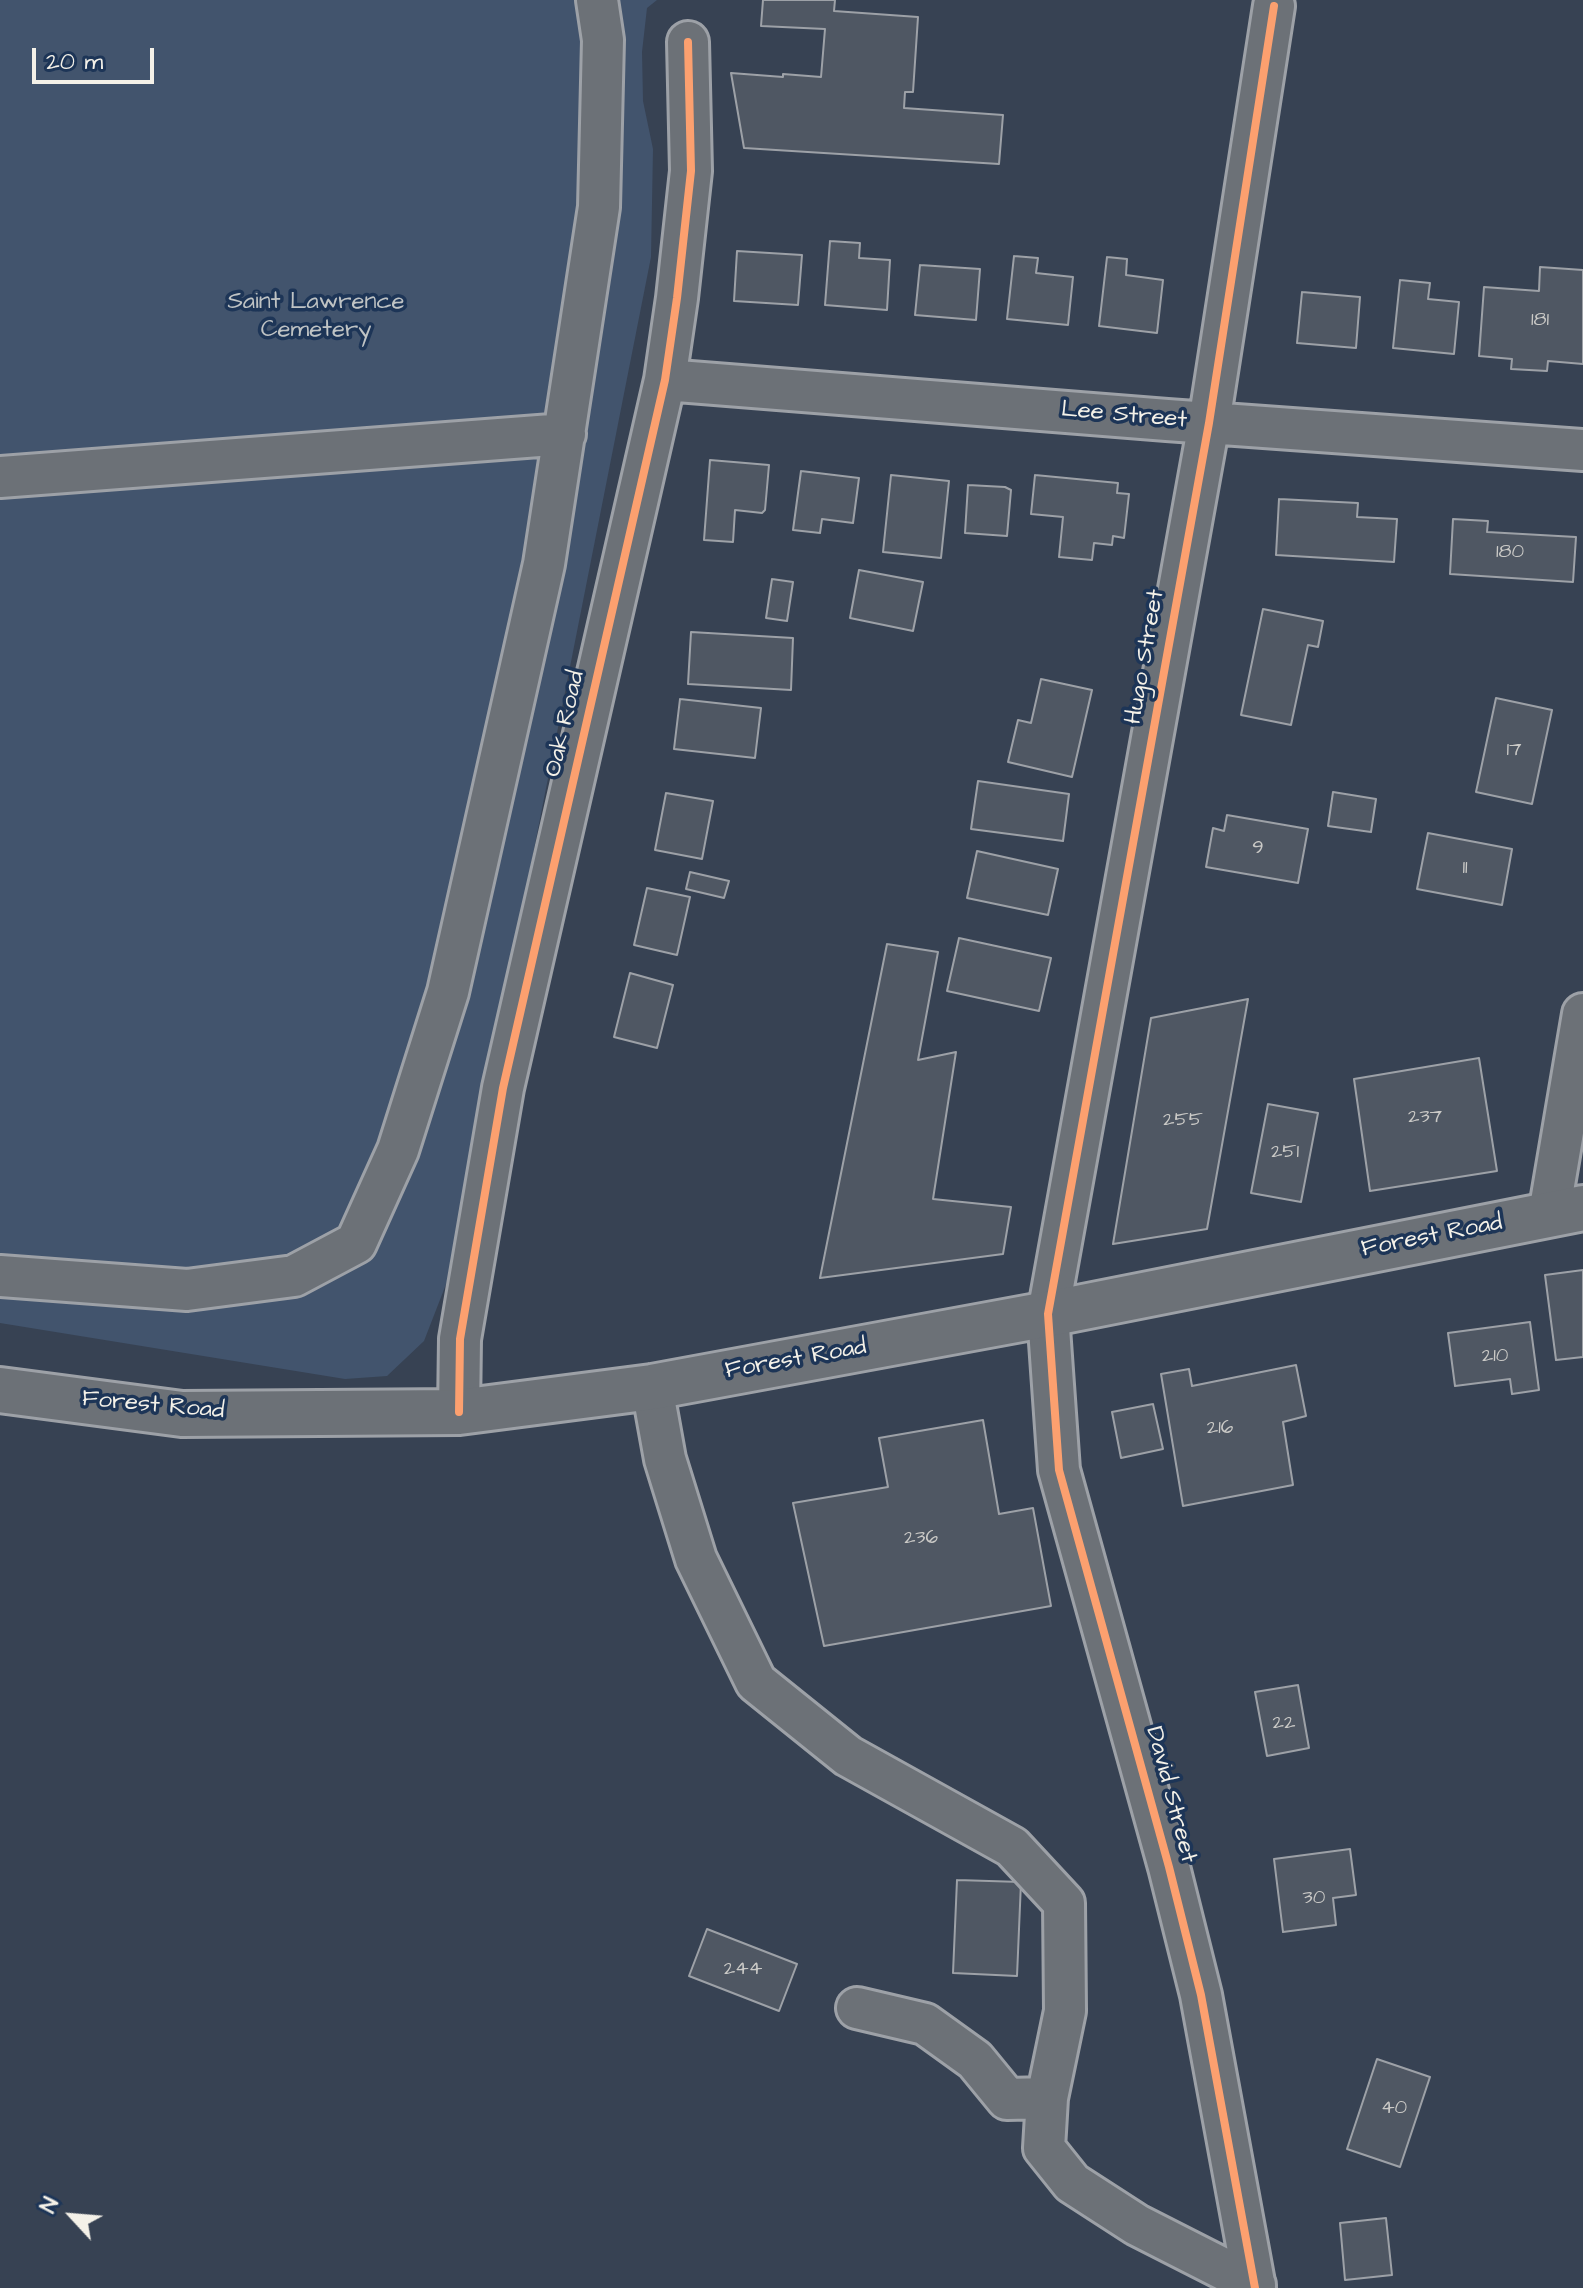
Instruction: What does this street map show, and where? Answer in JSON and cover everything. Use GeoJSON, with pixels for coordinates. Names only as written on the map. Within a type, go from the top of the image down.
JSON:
{"type":"FeatureCollection","features":[{"type":"Feature","properties":{"kind":"main road","name":"Forest Road"},"geometry":{"type":"LineString","coordinates":[[0,1390],[182,1414],[459,1412],[652,1387],[1048,1314],[1566,1211]]}},
{"type":"Feature","properties":{"kind":"street"},"geometry":{"type":"LineString","coordinates":[[0,1276],[187,1290],[294,1276],[356,1243],[398,1150],[448,992],[544,564],[599,207],[603,40],[597,0]]}},
{"type":"Feature","properties":{"kind":"street","name":"Hugo Street"},"geometry":{"type":"LineString","coordinates":[[1048,1314],[1209,423],[1274,6]]}},
{"type":"Feature","properties":{"kind":"street","name":"Oak Road"},"geometry":{"type":"LineString","coordinates":[[459,1412],[460,1339],[503,1088],[665,380],[691,171],[688,42]]}},
{"type":"Feature","properties":{"kind":"street","name":"Lee Street"},"geometry":{"type":"LineString","coordinates":[[665,380],[1583,450]]}},
{"type":"Feature","properties":{"kind":"street"},"geometry":{"type":"LineString","coordinates":[[0,477],[565,434]]}},
{"type":"Feature","properties":{"kind":"street"},"geometry":{"type":"LineString","coordinates":[[1566,1211],[1583,1014]]}},
{"type":"Feature","properties":{"kind":"street","name":"David Street"},"geometry":{"type":"LineString","coordinates":[[1048,1314],[1059,1470],[1169,1867],[1201,1995],[1250,2287]]}},
{"type":"Feature","properties":{"kind":"street"},"geometry":{"type":"LineString","coordinates":[[652,1387],[665,1459],[696,1559],[756,1682],[848,1756],[1012,1847],[1064,1903],[1065,2011],[1047,2098],[1044,2148],[1072,2183],[1137,2225],[1250,2287]]}},
{"type":"Feature","properties":{"kind":"street"},"geometry":{"type":"LineString","coordinates":[[857,2008],[925,2024],[975,2060],[1007,2099],[1047,2098]]}},
{"type":"Feature","properties":{"kind":"green space","name":"Saint Lawrence Cemetery"},"geometry":{"type":"Polygon","coordinates":[[[0,0],[657,0],[647,8],[642,52],[643,101],[653,149],[651,257],[450,1274],[424,1341],[387,1376],[345,1379],[0,1323],[0,0]]]}},
{"type":"Feature","properties":{"kind":"building"},"geometry":{"type":"Polygon","coordinates":[[[763,0],[835,0],[834,11],[918,17],[913,92],[905,92],[904,108],[1003,115],[999,164],[744,148],[731,73],[821,77],[825,29],[761,26],[763,0]]]}},
{"type":"Feature","properties":{"kind":"building"},"geometry":{"type":"Polygon","coordinates":[[[830,241],[860,243],[859,258],[890,260],[887,310],[825,305],[830,241]]]}},
{"type":"Feature","properties":{"kind":"building"},"geometry":{"type":"Polygon","coordinates":[[[737,251],[802,255],[798,305],[734,301],[737,251]]]}},
{"type":"Feature","properties":{"kind":"building"},"geometry":{"type":"Polygon","coordinates":[[[1014,256],[1038,258],[1036,273],[1073,277],[1068,325],[1007,319],[1014,256]]]}},
{"type":"Feature","properties":{"kind":"building"},"geometry":{"type":"Polygon","coordinates":[[[1107,257],[1127,259],[1126,275],[1163,280],[1157,333],[1099,326],[1107,257]]]}},
{"type":"Feature","properties":{"kind":"building"},"geometry":{"type":"Polygon","coordinates":[[[920,265],[980,269],[976,320],[915,315],[920,265]]]}},
{"type":"Feature","properties":{"kind":"building"},"geometry":{"type":"Polygon","coordinates":[[[1540,267],[1583,270],[1583,364],[1548,361],[1547,371],[1511,369],[1512,359],[1479,356],[1484,287],[1539,291],[1540,267]]]}},
{"type":"Feature","properties":{"kind":"building"},"geometry":{"type":"Polygon","coordinates":[[[1400,280],[1430,283],[1428,299],[1459,302],[1454,354],[1393,348],[1400,280]]]}},
{"type":"Feature","properties":{"kind":"building"},"geometry":{"type":"Polygon","coordinates":[[[1302,292],[1360,297],[1356,348],[1297,343],[1302,292]]]}},
{"type":"Feature","properties":{"kind":"building"},"geometry":{"type":"Polygon","coordinates":[[[710,460],[769,465],[765,510],[762,513],[735,510],[733,542],[704,540],[710,460]]]}},
{"type":"Feature","properties":{"kind":"building"},"geometry":{"type":"Polygon","coordinates":[[[801,471],[859,478],[853,523],[822,519],[820,533],[793,530],[801,471]]]}},
{"type":"Feature","properties":{"kind":"building"},"geometry":{"type":"Polygon","coordinates":[[[891,475],[949,481],[941,558],[883,552],[891,475]]]}},
{"type":"Feature","properties":{"kind":"building"},"geometry":{"type":"Polygon","coordinates":[[[1035,475],[1118,483],[1117,493],[1129,494],[1124,538],[1113,536],[1112,545],[1094,543],[1092,560],[1059,557],[1063,517],[1031,514],[1035,475]]]}},
{"type":"Feature","properties":{"kind":"building"},"geometry":{"type":"Polygon","coordinates":[[[968,485],[1011,490],[1007,536],[965,533],[968,485]]]}},
{"type":"Feature","properties":{"kind":"building"},"geometry":{"type":"Polygon","coordinates":[[[1279,499],[1358,503],[1357,517],[1397,519],[1394,562],[1276,555],[1279,499]]]}},
{"type":"Feature","properties":{"kind":"building"},"geometry":{"type":"Polygon","coordinates":[[[1453,519],[1488,521],[1487,532],[1576,537],[1573,582],[1450,574],[1453,519]]]}},
{"type":"Feature","properties":{"kind":"building"},"geometry":{"type":"Polygon","coordinates":[[[859,570],[923,582],[913,631],[850,618],[859,570]]]}},
{"type":"Feature","properties":{"kind":"building"},"geometry":{"type":"Polygon","coordinates":[[[772,579],[793,582],[787,621],[766,618],[772,579]]]}},
{"type":"Feature","properties":{"kind":"building"},"geometry":{"type":"Polygon","coordinates":[[[1263,609],[1323,621],[1318,647],[1308,645],[1291,725],[1241,715],[1263,609]]]}},
{"type":"Feature","properties":{"kind":"building"},"geometry":{"type":"Polygon","coordinates":[[[691,632],[793,638],[791,690],[688,684],[691,632]]]}},
{"type":"Feature","properties":{"kind":"building"},"geometry":{"type":"Polygon","coordinates":[[[1041,679],[1092,690],[1072,777],[1008,762],[1018,720],[1031,723],[1041,679]]]}},
{"type":"Feature","properties":{"kind":"building"},"geometry":{"type":"Polygon","coordinates":[[[1496,698],[1552,710],[1532,804],[1476,792],[1496,698]]]}},
{"type":"Feature","properties":{"kind":"building"},"geometry":{"type":"Polygon","coordinates":[[[680,699],[761,708],[755,758],[674,749],[680,699]]]}},
{"type":"Feature","properties":{"kind":"building"},"geometry":{"type":"Polygon","coordinates":[[[978,781],[1069,794],[1063,841],[971,829],[978,781]]]}},
{"type":"Feature","properties":{"kind":"building"},"geometry":{"type":"Polygon","coordinates":[[[1333,792],[1376,799],[1371,832],[1328,826],[1333,792]]]}},
{"type":"Feature","properties":{"kind":"building"},"geometry":{"type":"Polygon","coordinates":[[[666,793],[713,801],[702,859],[655,850],[666,793]]]}},
{"type":"Feature","properties":{"kind":"building"},"geometry":{"type":"Polygon","coordinates":[[[1227,815],[1308,829],[1298,883],[1206,867],[1213,828],[1224,831],[1227,815]]]}},
{"type":"Feature","properties":{"kind":"building"},"geometry":{"type":"Polygon","coordinates":[[[1428,833],[1512,849],[1502,905],[1417,889],[1428,833]]]}},
{"type":"Feature","properties":{"kind":"building"},"geometry":{"type":"Polygon","coordinates":[[[977,851],[1058,869],[1048,915],[967,898],[977,851]]]}},
{"type":"Feature","properties":{"kind":"building"},"geometry":{"type":"Polygon","coordinates":[[[690,872],[729,881],[724,898],[686,889],[690,872]]]}},
{"type":"Feature","properties":{"kind":"building"},"geometry":{"type":"Polygon","coordinates":[[[647,888],[690,897],[677,955],[634,945],[647,888]]]}},
{"type":"Feature","properties":{"kind":"building"},"geometry":{"type":"Polygon","coordinates":[[[959,938],[1051,958],[1039,1011],[947,991],[959,938]]]}},
{"type":"Feature","properties":{"kind":"building"},"geometry":{"type":"Polygon","coordinates":[[[887,944],[938,952],[918,1060],[956,1052],[933,1199],[1011,1207],[1003,1254],[820,1278],[887,944]]]}},
{"type":"Feature","properties":{"kind":"building"},"geometry":{"type":"Polygon","coordinates":[[[630,973],[673,985],[657,1048],[614,1037],[630,973]]]}},
{"type":"Feature","properties":{"kind":"building"},"geometry":{"type":"Polygon","coordinates":[[[1248,999],[1207,1229],[1113,1244],[1151,1018],[1248,999]]]}},
{"type":"Feature","properties":{"kind":"building"},"geometry":{"type":"Polygon","coordinates":[[[1479,1058],[1497,1171],[1370,1191],[1354,1079],[1479,1058]]]}},
{"type":"Feature","properties":{"kind":"building"},"geometry":{"type":"Polygon","coordinates":[[[1268,1104],[1318,1113],[1301,1202],[1251,1193],[1268,1104]]]}},
{"type":"Feature","properties":{"kind":"building"},"geometry":{"type":"Polygon","coordinates":[[[1583,1270],[1583,1357],[1556,1360],[1545,1275],[1583,1270]]]}},
{"type":"Feature","properties":{"kind":"building"},"geometry":{"type":"Polygon","coordinates":[[[1530,1322],[1539,1390],[1512,1394],[1510,1379],[1455,1386],[1448,1333],[1530,1322]]]}},
{"type":"Feature","properties":{"kind":"building"},"geometry":{"type":"Polygon","coordinates":[[[1296,1365],[1306,1416],[1283,1422],[1293,1485],[1183,1506],[1161,1374],[1189,1369],[1192,1386],[1296,1365]]]}},
{"type":"Feature","properties":{"kind":"building"},"geometry":{"type":"Polygon","coordinates":[[[1153,1404],[1163,1449],[1121,1458],[1112,1412],[1153,1404]]]}},
{"type":"Feature","properties":{"kind":"building"},"geometry":{"type":"Polygon","coordinates":[[[983,1420],[999,1514],[1033,1508],[1051,1606],[824,1646],[793,1503],[888,1487],[879,1438],[983,1420]]]}},
{"type":"Feature","properties":{"kind":"building"},"geometry":{"type":"Polygon","coordinates":[[[1298,1685],[1309,1748],[1267,1756],[1255,1692],[1298,1685]]]}},
{"type":"Feature","properties":{"kind":"building"},"geometry":{"type":"Polygon","coordinates":[[[1350,1849],[1356,1895],[1333,1898],[1336,1925],[1283,1932],[1274,1859],[1350,1849]]]}},
{"type":"Feature","properties":{"kind":"building"},"geometry":{"type":"Polygon","coordinates":[[[957,1880],[1021,1882],[1017,1976],[953,1973],[957,1880]]]}},
{"type":"Feature","properties":{"kind":"building"},"geometry":{"type":"Polygon","coordinates":[[[707,1929],[797,1964],[779,2011],[689,1976],[707,1929]]]}},
{"type":"Feature","properties":{"kind":"building"},"geometry":{"type":"Polygon","coordinates":[[[1377,2059],[1430,2077],[1400,2167],[1347,2149],[1377,2059]]]}},
{"type":"Feature","properties":{"kind":"building"},"geometry":{"type":"Polygon","coordinates":[[[1386,2218],[1392,2275],[1345,2280],[1340,2223],[1386,2218]]]}},
{"type":"Feature","properties":{"kind":"cycle path"},"geometry":{"type":"LineString","coordinates":[[1255,2288],[1201,1995],[1169,1867],[1059,1470],[1048,1314],[1209,423],[1274,6]]}},
{"type":"Feature","properties":{"kind":"cycle path"},"geometry":{"type":"LineString","coordinates":[[459,1412],[460,1339],[503,1088],[665,380],[691,171],[688,42]]}}]}
